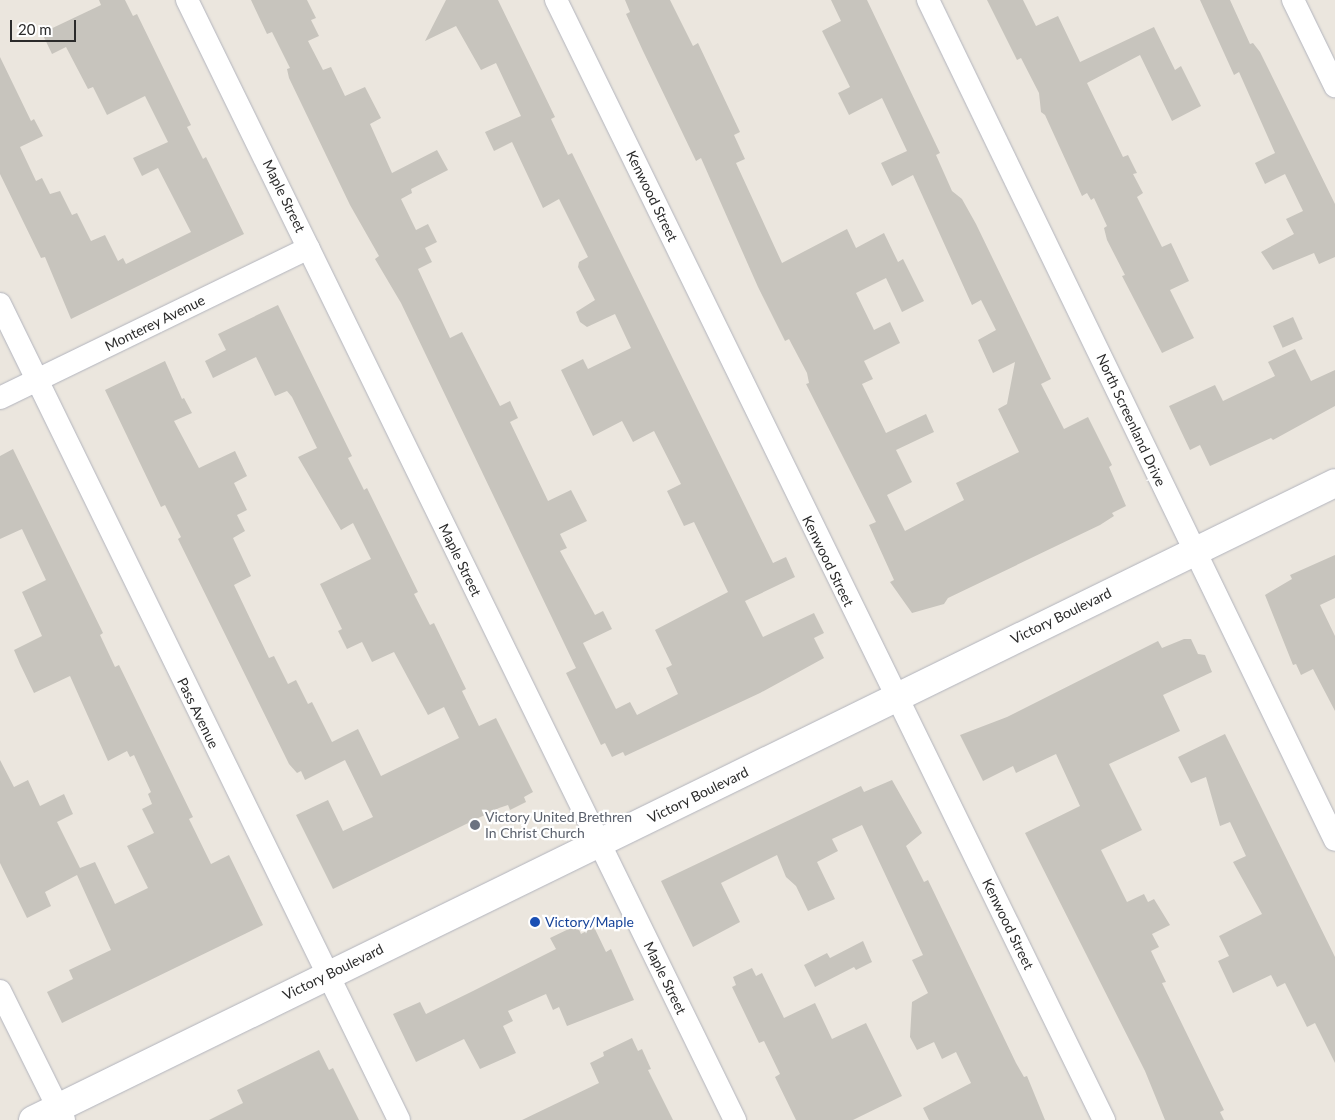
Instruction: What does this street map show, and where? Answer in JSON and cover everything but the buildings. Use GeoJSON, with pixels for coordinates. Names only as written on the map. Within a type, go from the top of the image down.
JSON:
{"type":"FeatureCollection","features":[{"type":"Feature","properties":{"kind":"main road","name":"Victory Boulevard"},"geometry":{"type":"LineString","coordinates":[[34,1120],[61,1114],[328,974],[1335,483]]}},
{"type":"Feature","properties":{"kind":"street","name":"Maple Street"},"geometry":{"type":"LineString","coordinates":[[187,0],[735,1120]]}},
{"type":"Feature","properties":{"kind":"street","name":"Kenwood Street"},"geometry":{"type":"LineString","coordinates":[[556,0],[1104,1120]]}},
{"type":"Feature","properties":{"kind":"street","name":"North Screenland Drive"},"geometry":{"type":"LineString","coordinates":[[928,0],[1335,840]]}},
{"type":"Feature","properties":{"kind":"street"},"geometry":{"type":"LineString","coordinates":[[1293,0],[1335,86]]}},
{"type":"Feature","properties":{"kind":"street","name":"Monterey Avenue"},"geometry":{"type":"LineString","coordinates":[[0,398],[309,248]]}},
{"type":"Feature","properties":{"kind":"street","name":"Pass Avenue"},"geometry":{"type":"LineString","coordinates":[[0,304],[399,1120]]}},
{"type":"Feature","properties":{"kind":"street"},"geometry":{"type":"LineString","coordinates":[[0,991],[61,1114]]}},
{"type":"Feature","properties":{"kind":"place","name":"Victory United Brethren In Christ Church"},"geometry":{"type":"Point","coordinates":[475,825]}},
{"type":"Feature","properties":{"kind":"place","name":"Victory/Maple"},"geometry":{"type":"Point","coordinates":[535,922]}}]}
